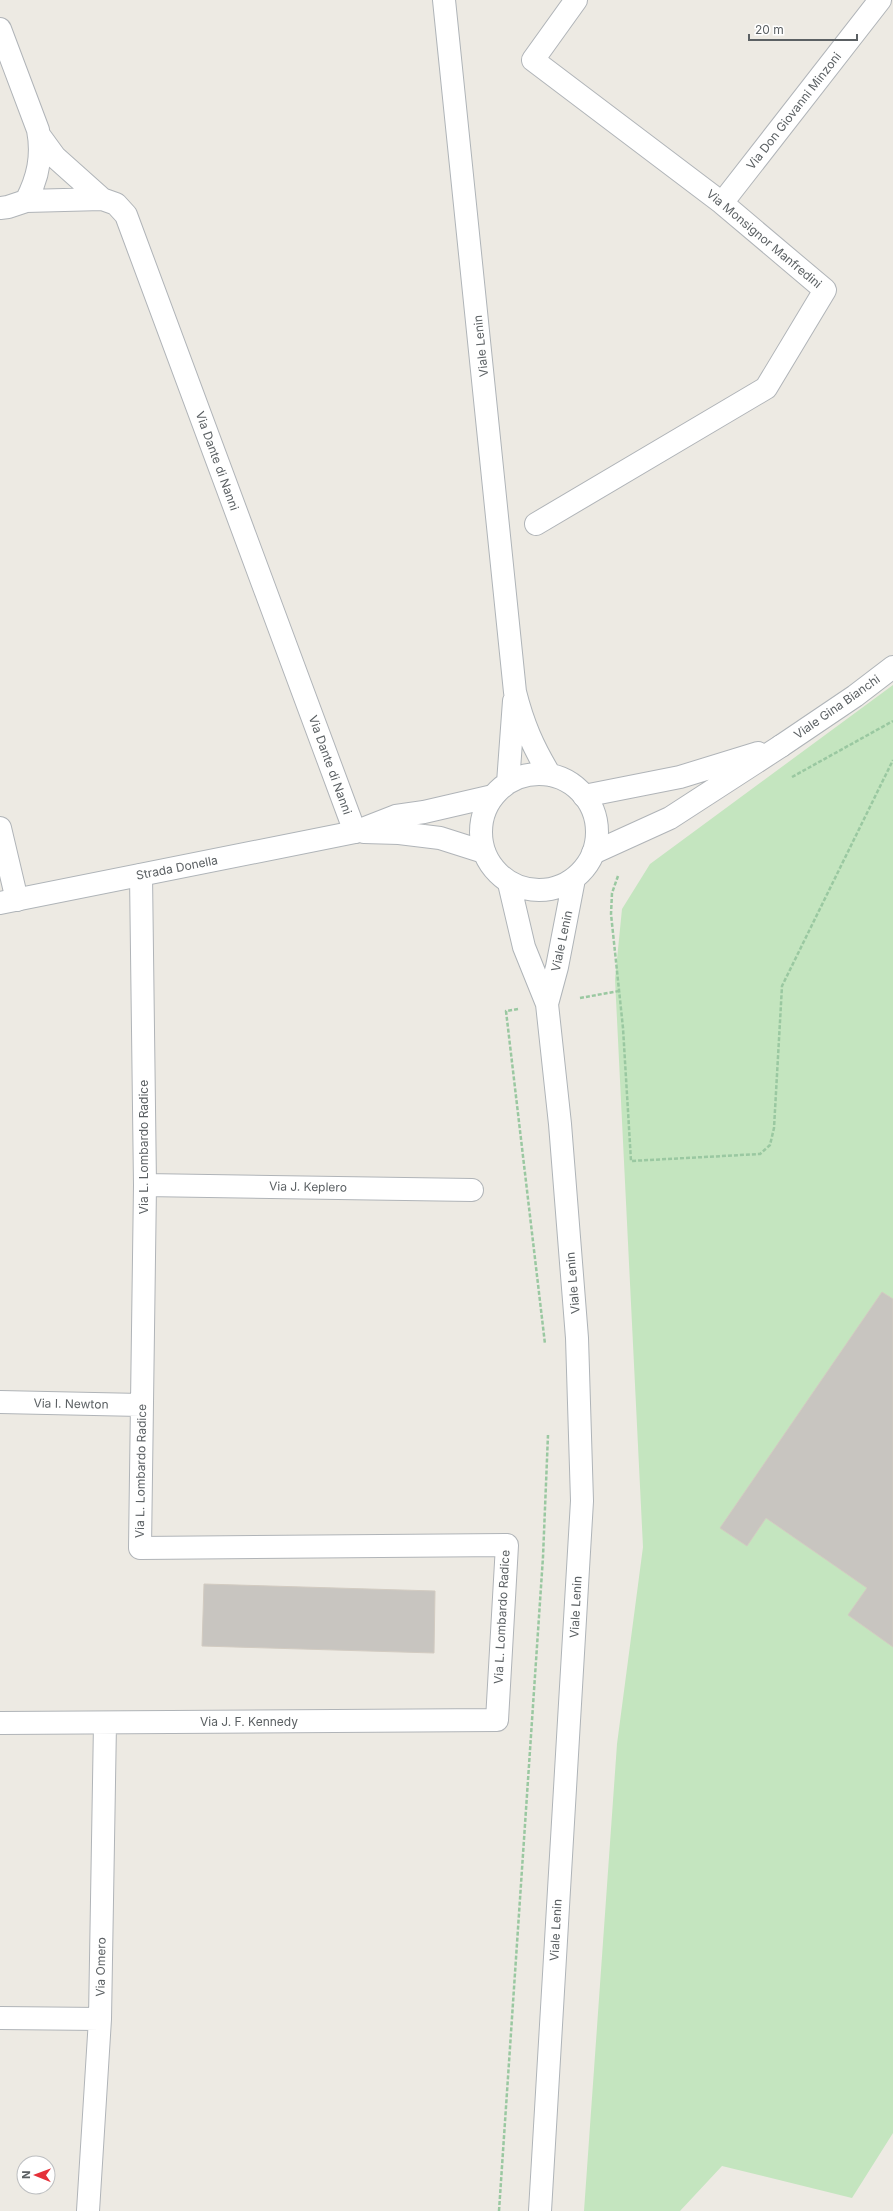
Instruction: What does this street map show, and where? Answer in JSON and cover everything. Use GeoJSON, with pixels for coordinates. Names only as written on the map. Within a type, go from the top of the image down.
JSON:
{"type":"FeatureCollection","features":[{"type":"Feature","properties":{"kind":"street","name":"Viale Lenin"},"geometry":{"type":"LineString","coordinates":[[444,0],[457,111],[515,692],[522,718],[534,749],[550,775]]}},
{"type":"Feature","properties":{"kind":"street","name":"Via Monsignor Manfredini"},"geometry":{"type":"LineString","coordinates":[[536,524],[766,388],[825,290],[722,203],[533,60],[576,0]]}},
{"type":"Feature","properties":{"kind":"street","name":"Via Don Giovanni Minzoni"},"geometry":{"type":"LineString","coordinates":[[722,203],[880,0]]}},
{"type":"Feature","properties":{"kind":"street"},"geometry":{"type":"LineString","coordinates":[[0,29],[39,135],[41,146],[40,162],[35,183],[26,200]]}},
{"type":"Feature","properties":{"kind":"street"},"geometry":{"type":"LineString","coordinates":[[39,135],[55,157],[102,199]]}},
{"type":"Feature","properties":{"kind":"street","name":"Via Dante di Nanni"},"geometry":{"type":"LineString","coordinates":[[0,208],[8,208],[26,200],[102,199],[116,204],[126,216],[354,832]]}},
{"type":"Feature","properties":{"kind":"street","name":"Viale Gina Bianchi"},"geometry":{"type":"LineString","coordinates":[[593,854],[670,818],[855,696],[893,667]]}},
{"type":"Feature","properties":{"kind":"street","name":"Viale Lenin"},"geometry":{"type":"LineString","coordinates":[[500,789],[521,777],[535,774],[550,775],[574,786],[584,796],[592,808],[597,823],[597,839],[593,854],[582,872],[574,879],[559,887],[542,891],[525,889],[509,883],[494,870],[484,852],[480,833],[484,813],[500,789],[515,692]]}},
{"type":"Feature","properties":{"kind":"street"},"geometry":{"type":"LineString","coordinates":[[584,796],[680,777],[781,746]]}},
{"type":"Feature","properties":{"kind":"street"},"geometry":{"type":"LineString","coordinates":[[354,832],[396,816],[424,812],[500,789]]}},
{"type":"Feature","properties":{"kind":"street"},"geometry":{"type":"LineString","coordinates":[[0,828],[9,902]]}},
{"type":"Feature","properties":{"kind":"street"},"geometry":{"type":"LineString","coordinates":[[354,832],[417,834],[440,838],[484,852]]}},
{"type":"Feature","properties":{"kind":"street","name":"Strada Donella"},"geometry":{"type":"LineString","coordinates":[[9,902],[354,832]]}},
{"type":"Feature","properties":{"kind":"street","name":"Via L. Lombardo Radice"},"geometry":{"type":"LineString","coordinates":[[141,875],[145,1185],[140,1548],[507,1545],[497,1720]]}},
{"type":"Feature","properties":{"kind":"street","name":"Viale Lenin"},"geometry":{"type":"LineString","coordinates":[[547,1004],[557,967],[574,879]]}},
{"type":"Feature","properties":{"kind":"street","name":"Viale Lenin"},"geometry":{"type":"LineString","coordinates":[[509,883],[524,948],[547,1004],[560,1124],[578,1338],[582,1501],[540,2211]]}},
{"type":"Feature","properties":{"kind":"street","name":"Via J. Keplero"},"geometry":{"type":"LineString","coordinates":[[145,1185],[472,1190]]}},
{"type":"Feature","properties":{"kind":"street","name":"Via I. Newton"},"geometry":{"type":"LineString","coordinates":[[0,1402],[141,1405]]}},
{"type":"Feature","properties":{"kind":"street","name":"Via J. F. Kennedy"},"geometry":{"type":"LineString","coordinates":[[0,1723],[497,1720]]}},
{"type":"Feature","properties":{"kind":"street","name":"Via Omero"},"geometry":{"type":"LineString","coordinates":[[88,2211],[100,2019],[105,1723]]}},
{"type":"Feature","properties":{"kind":"street"},"geometry":{"type":"LineString","coordinates":[[0,2018],[100,2019]]}},
{"type":"Feature","properties":{"kind":"path"},"geometry":{"type":"LineString","coordinates":[[790,779],[893,721]]}},
{"type":"Feature","properties":{"kind":"path"},"geometry":{"type":"LineString","coordinates":[[623,870],[615,881],[612,893],[611,914],[623,1028],[631,1160],[760,1154],[770,1145],[774,1128],[782,986],[893,760]]}},
{"type":"Feature","properties":{"kind":"green space"},"geometry":{"type":"Polygon","coordinates":[[[893,685],[893,2133],[852,2198],[722,2166],[680,2211],[584,2211],[617,1744],[643,1547],[615,979],[622,909],[650,864],[893,685]]]}},
{"type":"Feature","properties":{"kind":"building"},"geometry":{"type":"Polygon","coordinates":[[[882,1292],[893,1299],[893,1647],[848,1615],[867,1588],[766,1518],[747,1546],[720,1528],[882,1292]]]}},
{"type":"Feature","properties":{"kind":"building"},"geometry":{"type":"Polygon","coordinates":[[[204,1584],[435,1591],[434,1653],[202,1646],[204,1584]]]}}]}
